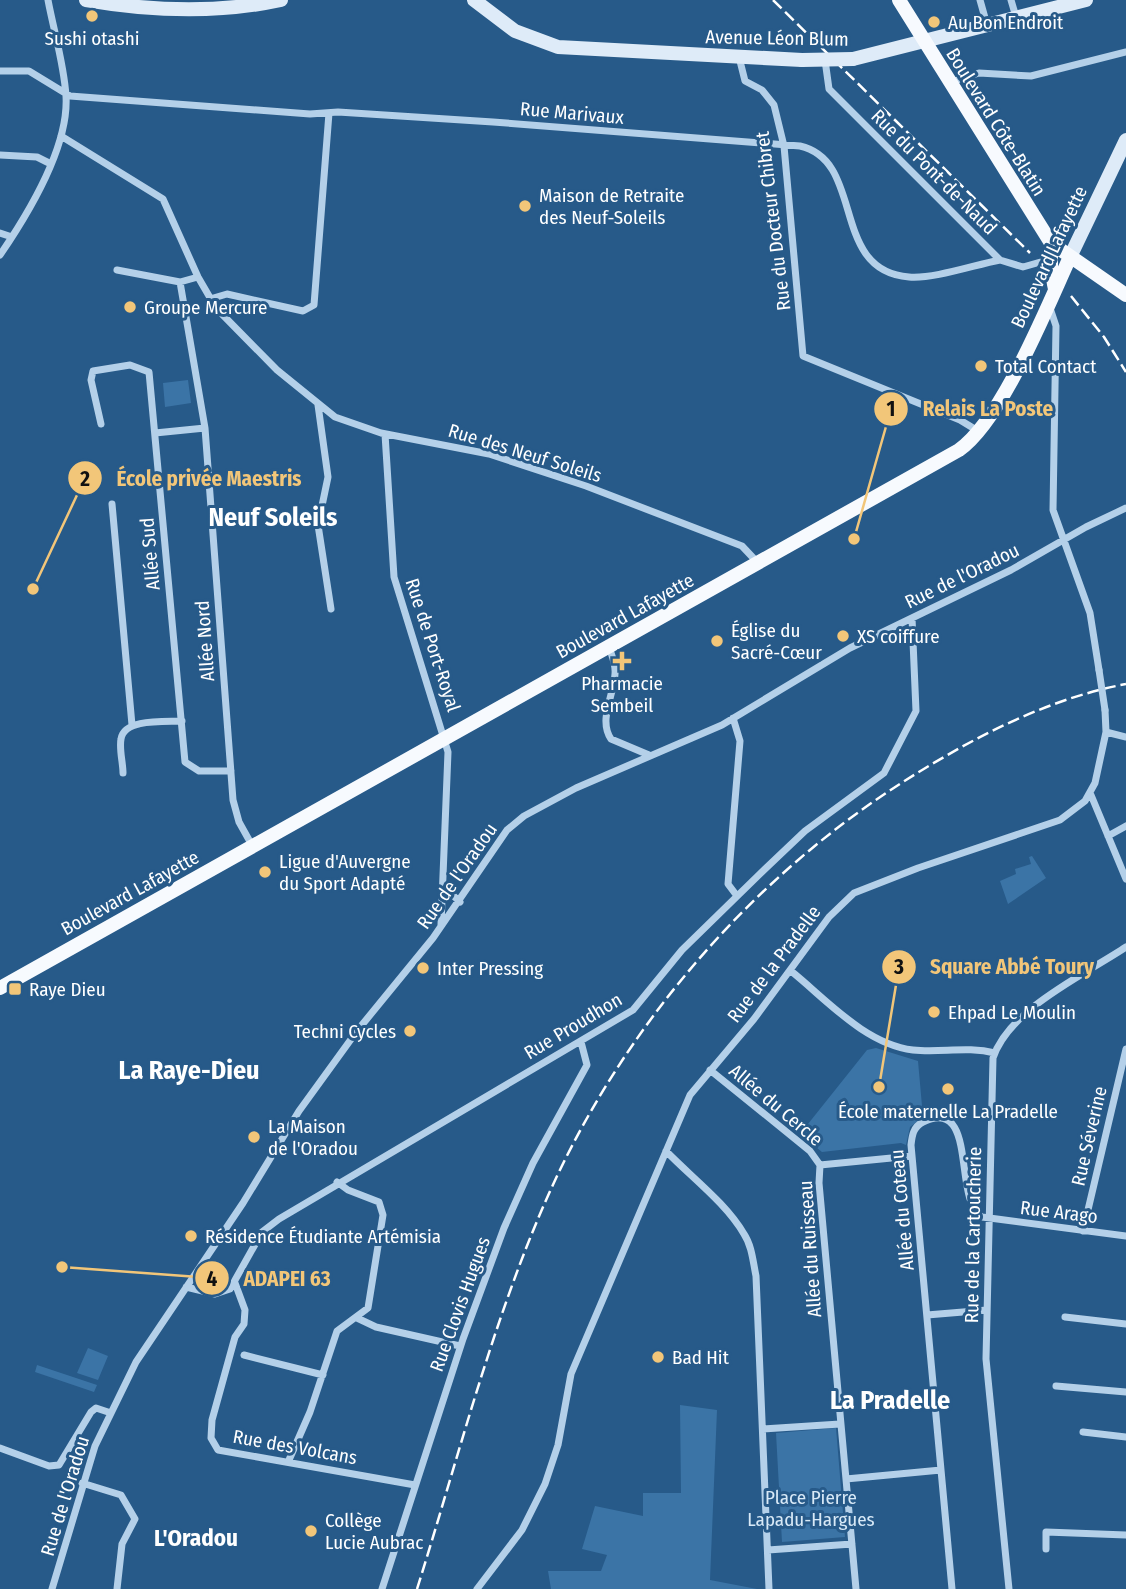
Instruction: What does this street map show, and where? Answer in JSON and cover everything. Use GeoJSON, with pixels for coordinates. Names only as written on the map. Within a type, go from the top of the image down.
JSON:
{"type":"FeatureCollection","features":[{"type":"Feature","properties":{"kind":"main road"},"geometry":{"type":"LineString","coordinates":[[86,0],[134,8],[176,10],[239,7],[281,0]]}},
{"type":"Feature","properties":{"kind":"main road","name":"Avenue Léon Blum"},"geometry":{"type":"LineString","coordinates":[[474,0],[515,31],[558,47],[802,60],[853,59],[1086,0]]}},
{"type":"Feature","properties":{"kind":"main road","name":"Boulevard Côte-Blatin"},"geometry":{"type":"LineString","coordinates":[[899,0],[1051,243],[1124,290]]}},
{"type":"Feature","properties":{"kind":"main road","name":"Boulevard Lafayette"},"geometry":{"type":"LineString","coordinates":[[0,988],[959,450],[994,410],[1126,140]]}},
{"type":"Feature","properties":{"kind":"main road"},"geometry":{"type":"LineString","coordinates":[[1051,243],[1055,289]]}},
{"type":"Feature","properties":{"kind":"street"},"geometry":{"type":"LineString","coordinates":[[0,255],[27,214],[61,136],[66,96],[48,0]]}},
{"type":"Feature","properties":{"kind":"street"},"geometry":{"type":"LineString","coordinates":[[980,0],[987,25]]}},
{"type":"Feature","properties":{"kind":"street"},"geometry":{"type":"LineString","coordinates":[[1012,0],[1017,18]]}},
{"type":"Feature","properties":{"kind":"street"},"geometry":{"type":"LineString","coordinates":[[950,82],[979,73],[1031,76],[1126,52]]}},
{"type":"Feature","properties":{"kind":"street","name":"Rue du Docteur Chibret"},"geometry":{"type":"LineString","coordinates":[[739,57],[746,81],[762,90],[774,105],[784,146],[803,356],[960,420],[978,431]]}},
{"type":"Feature","properties":{"kind":"street","name":"Rue du Pont-de-Naud"},"geometry":{"type":"LineString","coordinates":[[825,60],[825,79],[829,89],[1000,260],[1023,267],[1051,259]]}},
{"type":"Feature","properties":{"kind":"street"},"geometry":{"type":"LineString","coordinates":[[0,71],[29,71],[66,96]]}},
{"type":"Feature","properties":{"kind":"street","name":"Rue Marivaux"},"geometry":{"type":"LineString","coordinates":[[66,96],[492,122],[813,149],[830,163],[861,250],[884,270],[913,277],[1000,260]]}},
{"type":"Feature","properties":{"kind":"street"},"geometry":{"type":"LineString","coordinates":[[210,299],[228,293],[303,311],[312,309],[316,303],[329,113]]}},
{"type":"Feature","properties":{"kind":"street","name":"Rue des Neuf Soleils"},"geometry":{"type":"LineString","coordinates":[[61,136],[163,199],[210,299],[277,370],[318,405],[348,424],[385,435],[466,448],[586,486],[742,546],[758,563]]}},
{"type":"Feature","properties":{"kind":"street"},"geometry":{"type":"LineString","coordinates":[[0,155],[37,157],[49,163]]}},
{"type":"Feature","properties":{"kind":"street"},"geometry":{"type":"LineString","coordinates":[[0,233],[12,237]]}},
{"type":"Feature","properties":{"kind":"street"},"geometry":{"type":"LineString","coordinates":[[117,270],[180,282],[198,277]]}},
{"type":"Feature","properties":{"kind":"street","name":"Allée Nord"},"geometry":{"type":"LineString","coordinates":[[180,282],[205,428],[235,811],[253,847]]}},
{"type":"Feature","properties":{"kind":"street"},"geometry":{"type":"LineString","coordinates":[[1048,304],[1056,326],[1053,510],[1090,613],[1105,710],[1106,732],[1091,794],[1126,879]]}},
{"type":"Feature","properties":{"kind":"street","name":"Allée Sud"},"geometry":{"type":"LineString","coordinates":[[101,425],[91,380],[93,371],[141,367],[149,372],[185,762],[199,771],[231,771]]}},
{"type":"Feature","properties":{"kind":"street"},"geometry":{"type":"LineString","coordinates":[[318,405],[328,477],[318,525],[331,609]]}},
{"type":"Feature","properties":{"kind":"street"},"geometry":{"type":"LineString","coordinates":[[155,433],[205,428]]}},
{"type":"Feature","properties":{"kind":"street","name":"Rue de Port-Royal"},"geometry":{"type":"LineString","coordinates":[[385,435],[394,577],[446,739],[441,927]]}},
{"type":"Feature","properties":{"kind":"street","name":"Allée Sud"},"geometry":{"type":"LineString","coordinates":[[112,504],[132,725],[125,730],[121,739],[124,773]]}},
{"type":"Feature","properties":{"kind":"street","name":"Rue de l'Oradou"},"geometry":{"type":"LineString","coordinates":[[52,1589],[95,1446],[136,1362],[305,1102],[357,1031],[460,902],[488,856],[515,823],[576,788],[733,719],[850,648],[1126,508]]}},
{"type":"Feature","properties":{"kind":"street","name":"Rue Proudhon"},"geometry":{"type":"LineString","coordinates":[[235,1283],[262,1231],[337,1182],[633,1010],[682,950],[805,831],[878,779],[889,766],[916,711],[912,618]]}},
{"type":"Feature","properties":{"kind":"street"},"geometry":{"type":"LineString","coordinates":[[609,647],[615,674],[606,719],[607,733],[619,743],[649,755]]}},
{"type":"Feature","properties":{"kind":"street"},"geometry":{"type":"LineString","coordinates":[[733,719],[740,741],[728,884],[737,896]]}},
{"type":"Feature","properties":{"kind":"street"},"geometry":{"type":"LineString","coordinates":[[132,725],[182,720]]}},
{"type":"Feature","properties":{"kind":"street"},"geometry":{"type":"LineString","coordinates":[[1106,732],[1126,737]]}},
{"type":"Feature","properties":{"kind":"street","name":"Rue de la Pradelle"},"geometry":{"type":"LineString","coordinates":[[477,1589],[522,1530],[545,1485],[558,1445],[570,1374],[690,1095],[791,971],[829,916],[854,894],[918,868],[1059,821],[1091,794]]}},
{"type":"Feature","properties":{"kind":"street"},"geometry":{"type":"LineString","coordinates":[[1108,836],[1126,826]]}},
{"type":"Feature","properties":{"kind":"street"},"geometry":{"type":"LineString","coordinates":[[443,886],[460,902]]}},
{"type":"Feature","properties":{"kind":"street"},"geometry":{"type":"LineString","coordinates":[[791,971],[877,1039],[916,1050],[977,1049],[995,1053],[1003,1035],[1020,1018],[1126,947]]}},
{"type":"Feature","properties":{"kind":"street","name":"Rue Clovis Hugues"},"geometry":{"type":"LineString","coordinates":[[382,1589],[460,1346],[504,1228],[533,1163],[587,1065],[581,1042]]}},
{"type":"Feature","properties":{"kind":"street","name":"Rue Séverine"},"geometry":{"type":"LineString","coordinates":[[1083,1231],[1126,1049]]}},
{"type":"Feature","properties":{"kind":"street","name":"Rue de la Cartoucherie"},"geometry":{"type":"LineString","coordinates":[[995,1053],[986,1359],[1009,1589]]}},
{"type":"Feature","properties":{"kind":"street","name":"Allée du Cercle"},"geometry":{"type":"LineString","coordinates":[[710,1070],[810,1151],[820,1164]]}},
{"type":"Feature","properties":{"kind":"street","name":"Allée du Coteau"},"geometry":{"type":"LineString","coordinates":[[952,1589],[912,1156],[913,1132],[920,1123],[945,1118],[953,1123],[960,1143],[971,1204],[976,1214],[989,1219]]}},
{"type":"Feature","properties":{"kind":"street"},"geometry":{"type":"LineString","coordinates":[[666,1151],[727,1213],[745,1235],[752,1255],[756,1276],[769,1589]]}},
{"type":"Feature","properties":{"kind":"street","name":"Allée du Ruisseau"},"geometry":{"type":"LineString","coordinates":[[856,1589],[819,1183],[820,1164],[912,1156]]}},
{"type":"Feature","properties":{"kind":"street"},"geometry":{"type":"LineString","coordinates":[[289,1460],[338,1331],[368,1308],[383,1215],[379,1202],[348,1190],[337,1182]]}},
{"type":"Feature","properties":{"kind":"street","name":"Rue Arago"},"geometry":{"type":"LineString","coordinates":[[989,1219],[1126,1236]]}},
{"type":"Feature","properties":{"kind":"street"},"geometry":{"type":"LineString","coordinates":[[186,1287],[222,1294],[235,1283]]}},
{"type":"Feature","properties":{"kind":"street","name":"Rue des Volcans"},"geometry":{"type":"LineString","coordinates":[[235,1283],[245,1310],[244,1324],[234,1337],[212,1420],[211,1438],[218,1450],[289,1460],[415,1485]]}},
{"type":"Feature","properties":{"kind":"street"},"geometry":{"type":"LineString","coordinates":[[927,1315],[987,1310]]}},
{"type":"Feature","properties":{"kind":"street"},"geometry":{"type":"LineString","coordinates":[[1065,1317],[1126,1324]]}},
{"type":"Feature","properties":{"kind":"street"},"geometry":{"type":"LineString","coordinates":[[357,1318],[376,1327],[460,1346]]}},
{"type":"Feature","properties":{"kind":"street"},"geometry":{"type":"LineString","coordinates":[[244,1355],[323,1375]]}},
{"type":"Feature","properties":{"kind":"street"},"geometry":{"type":"LineString","coordinates":[[1056,1386],[1126,1392]]}},
{"type":"Feature","properties":{"kind":"street","name":"Rue de l'Oradou"},"geometry":{"type":"LineString","coordinates":[[0,1448],[49,1466],[59,1465],[91,1412],[96,1408],[111,1413]]}},
{"type":"Feature","properties":{"kind":"street"},"geometry":{"type":"LineString","coordinates":[[762,1429],[840,1424]]}},
{"type":"Feature","properties":{"kind":"street"},"geometry":{"type":"LineString","coordinates":[[1083,1432],[1126,1437]]}},
{"type":"Feature","properties":{"kind":"street"},"geometry":{"type":"LineString","coordinates":[[846,1479],[941,1470]]}},
{"type":"Feature","properties":{"kind":"street"},"geometry":{"type":"LineString","coordinates":[[82,1483],[121,1495],[130,1506],[135,1519],[122,1544],[117,1589]]}},
{"type":"Feature","properties":{"kind":"street"},"geometry":{"type":"LineString","coordinates":[[1046,1549],[1046,1532],[1126,1535]]}},
{"type":"Feature","properties":{"kind":"street"},"geometry":{"type":"LineString","coordinates":[[768,1550],[852,1544]]}},
{"type":"Feature","properties":{"kind":"green space"},"geometry":{"type":"Polygon","coordinates":[[[188,380],[191,403],[165,407],[163,383],[188,380]]]}},
{"type":"Feature","properties":{"kind":"green space"},"geometry":{"type":"Polygon","coordinates":[[[1032,856],[1046,878],[1008,904],[1000,881],[1016,874],[1015,869],[1031,864],[1029,857],[1032,856]]]}},
{"type":"Feature","properties":{"kind":"green space"},"geometry":{"type":"Polygon","coordinates":[[[876,1048],[918,1061],[923,1117],[910,1127],[906,1145],[901,1143],[822,1152],[800,1134],[867,1050],[876,1048]]]}},
{"type":"Feature","properties":{"kind":"green space"},"geometry":{"type":"Polygon","coordinates":[[[88,1348],[108,1356],[98,1380],[77,1373],[88,1348]]]}},
{"type":"Feature","properties":{"kind":"green space"},"geometry":{"type":"Polygon","coordinates":[[[37,1365],[97,1385],[94,1392],[35,1372],[37,1365]]]}},
{"type":"Feature","properties":{"kind":"green space"},"geometry":{"type":"Polygon","coordinates":[[[680,1405],[717,1410],[710,1580],[757,1589],[551,1589],[548,1571],[601,1571],[607,1555],[582,1549],[595,1506],[643,1516],[643,1493],[681,1493],[680,1405]]]}},
{"type":"Feature","properties":{"kind":"green space","name":"Place Pierre Lapadu-Hargues"},"geometry":{"type":"Polygon","coordinates":[[[836,1428],[845,1537],[782,1542],[776,1433],[836,1428]]]}},
{"type":"Feature","properties":{"kind":"railway"},"geometry":{"type":"LineString","coordinates":[[773,0],[1030,253]]}},
{"type":"Feature","properties":{"kind":"railway"},"geometry":{"type":"LineString","coordinates":[[1071,296],[1104,337],[1126,372]]}},
{"type":"Feature","properties":{"kind":"railway"},"geometry":{"type":"LineString","coordinates":[[417,1589],[490,1348],[543,1207],[572,1145],[606,1086],[644,1029],[686,974],[732,923],[781,875],[833,831],[889,791],[973,741],[1033,712],[1094,691],[1126,684]]}},
{"type":"Feature","properties":{"kind":"place","name":"Sushi otashi"},"geometry":{"type":"Point","coordinates":[92,16]}},
{"type":"Feature","properties":{"kind":"place","name":"Au Bon Endroit"},"geometry":{"type":"Point","coordinates":[934,22]}},
{"type":"Feature","properties":{"kind":"place","name":"Maison de Retraite des Neuf-Soleils"},"geometry":{"type":"Point","coordinates":[525,206]}},
{"type":"Feature","properties":{"kind":"place","name":"Groupe Mercure"},"geometry":{"type":"Point","coordinates":[130,307]}},
{"type":"Feature","properties":{"kind":"place","name":"Total Contact"},"geometry":{"type":"Point","coordinates":[981,366]}},
{"type":"Feature","properties":{"kind":"place","name":"Relais La Poste"},"geometry":{"type":"Point","coordinates":[854,539]}},
{"type":"Feature","properties":{"kind":"place","name":"École privée Maestris"},"geometry":{"type":"Point","coordinates":[33,589]}},
{"type":"Feature","properties":{"kind":"place","name":"XS coiffure"},"geometry":{"type":"Point","coordinates":[843,636]}},
{"type":"Feature","properties":{"kind":"place","name":"Église du Sacré-Cœur"},"geometry":{"type":"Point","coordinates":[717,641]}},
{"type":"Feature","properties":{"kind":"place","name":"Pharmacie Sembeil"},"geometry":{"type":"Point","coordinates":[622,661]}},
{"type":"Feature","properties":{"kind":"place","name":"Ligue d'Auvergne du Sport Adapté"},"geometry":{"type":"Point","coordinates":[265,872]}},
{"type":"Feature","properties":{"kind":"place","name":"Inter Pressing"},"geometry":{"type":"Point","coordinates":[423,968]}},
{"type":"Feature","properties":{"kind":"place","name":"Raye Dieu"},"geometry":{"type":"Point","coordinates":[15,989]}},
{"type":"Feature","properties":{"kind":"place","name":"Ehpad Le Moulin"},"geometry":{"type":"Point","coordinates":[934,1012]}},
{"type":"Feature","properties":{"kind":"place","name":"Techni Cycles"},"geometry":{"type":"Point","coordinates":[410,1031]}},
{"type":"Feature","properties":{"kind":"place","name":"Square Abbé Toury"},"geometry":{"type":"Point","coordinates":[879,1087]}},
{"type":"Feature","properties":{"kind":"place","name":"École maternelle La Pradelle"},"geometry":{"type":"Point","coordinates":[948,1089]}},
{"type":"Feature","properties":{"kind":"place","name":"La Maison de l'Oradou"},"geometry":{"type":"Point","coordinates":[254,1137]}},
{"type":"Feature","properties":{"kind":"place","name":"Résidence Étudiante Artémisia"},"geometry":{"type":"Point","coordinates":[191,1236]}},
{"type":"Feature","properties":{"kind":"place","name":"ADAPEI 63"},"geometry":{"type":"Point","coordinates":[62,1267]}},
{"type":"Feature","properties":{"kind":"place","name":"Bad Hit"},"geometry":{"type":"Point","coordinates":[658,1357]}},
{"type":"Feature","properties":{"kind":"place","name":"Collège Lucie Aubrac"},"geometry":{"type":"Point","coordinates":[311,1531]}},
{"type":"Feature","properties":{"kind":"district","name":"Neuf Soleils"},"geometry":{"type":"Point","coordinates":[273,517]}},
{"type":"Feature","properties":{"kind":"district","name":"La Raye-Dieu"},"geometry":{"type":"Point","coordinates":[189,1070]}},
{"type":"Feature","properties":{"kind":"district","name":"La Pradelle"},"geometry":{"type":"Point","coordinates":[890,1400]}},
{"type":"Feature","properties":{"kind":"district","name":"L'Oradou"},"geometry":{"type":"Point","coordinates":[196,1538]}}]}
